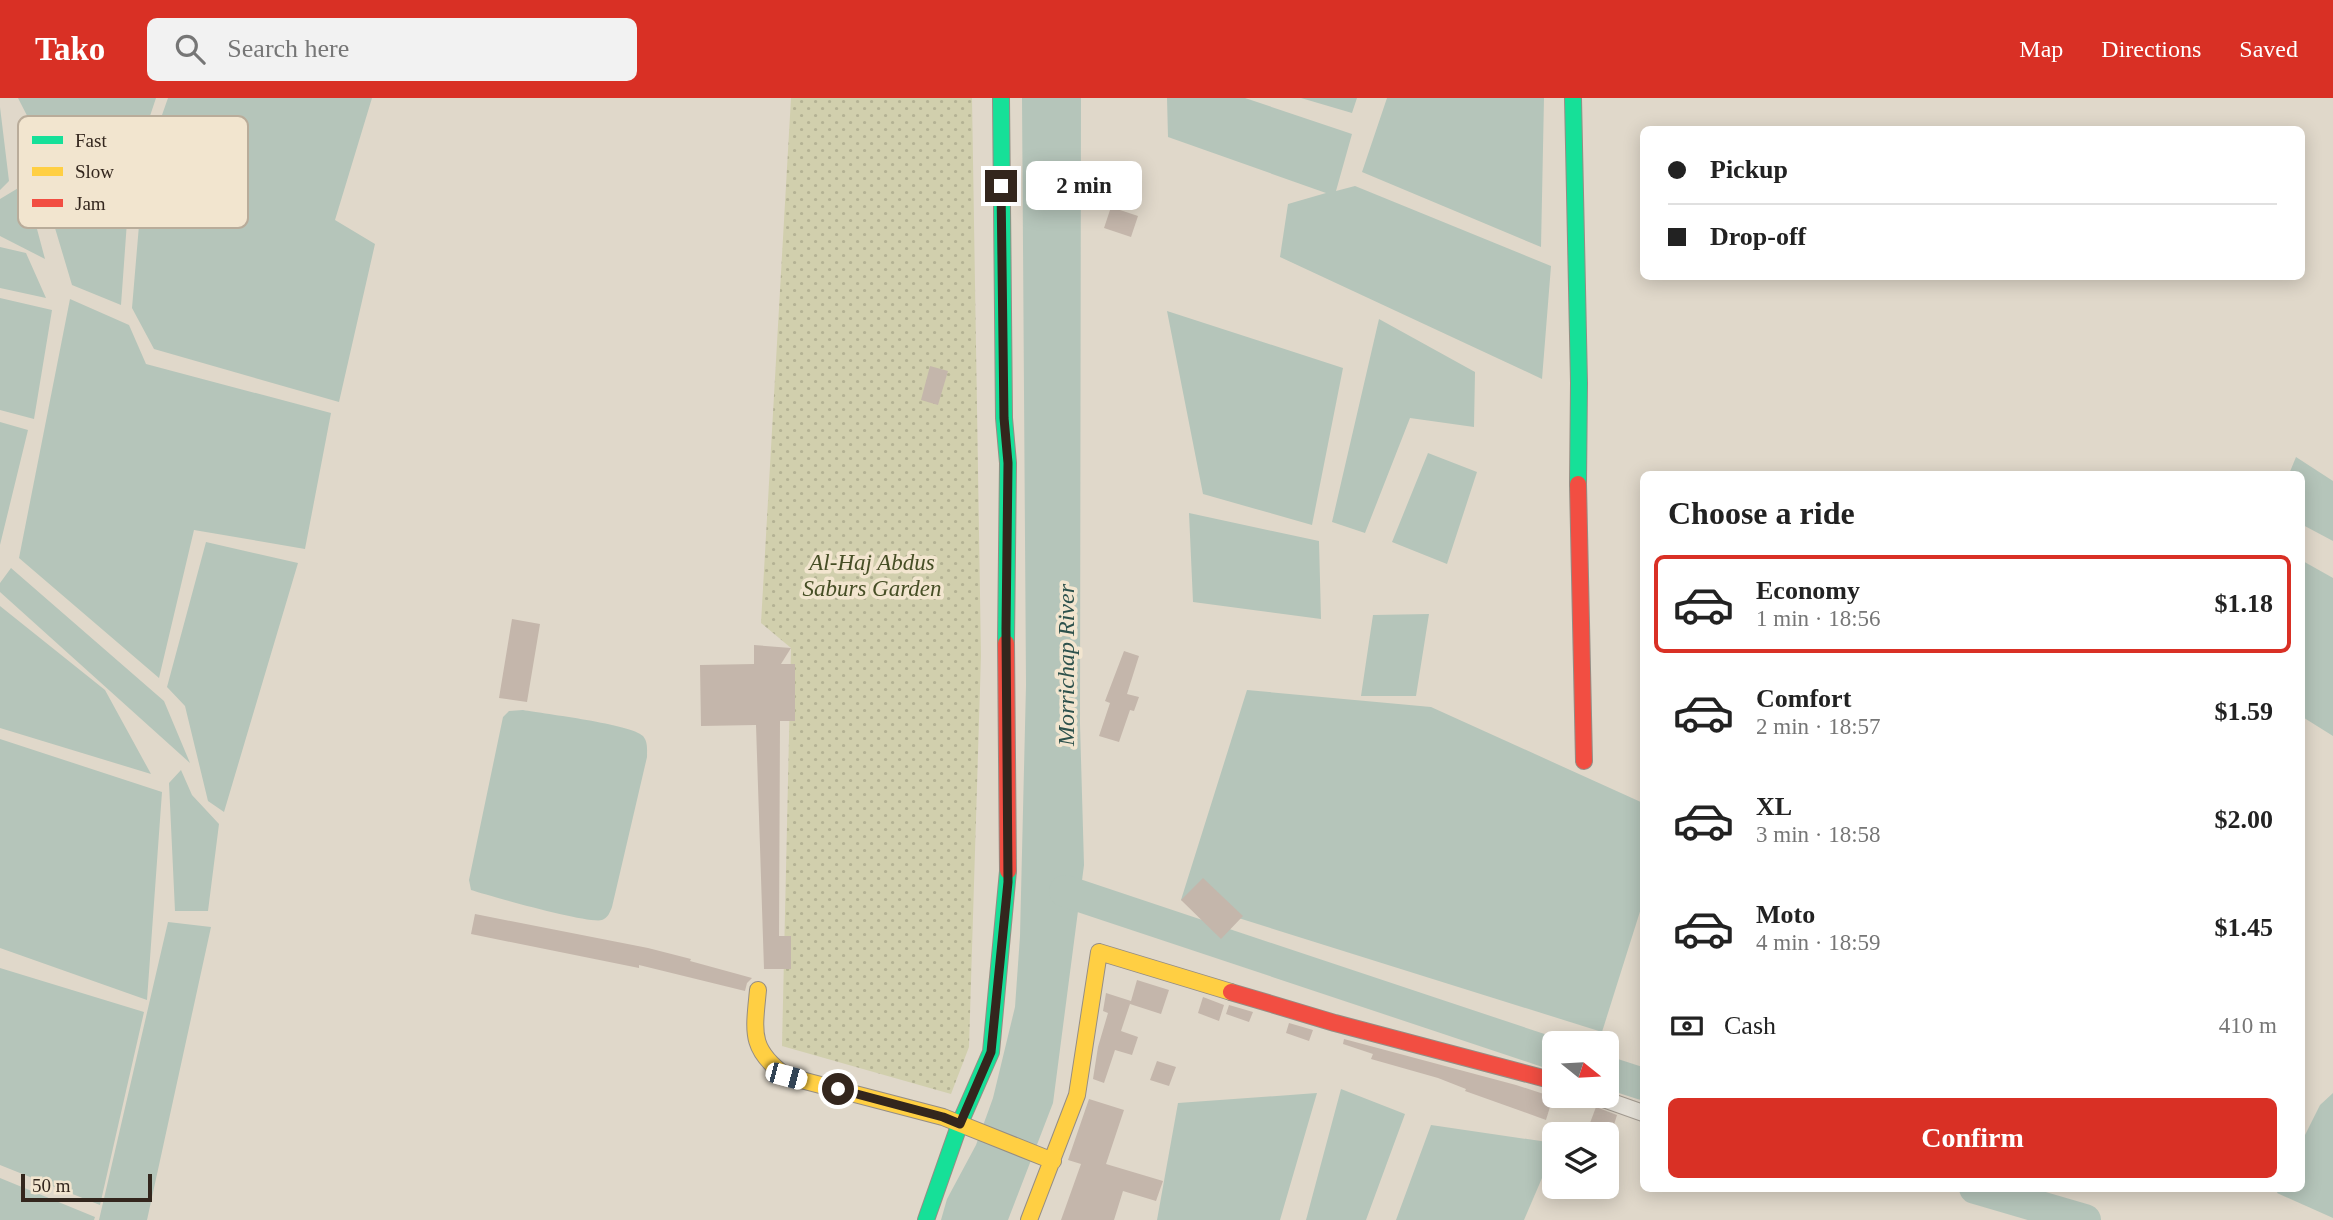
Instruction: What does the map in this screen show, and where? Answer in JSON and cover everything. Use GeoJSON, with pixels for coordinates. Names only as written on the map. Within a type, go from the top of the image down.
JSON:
{"type":"FeatureCollection","features":[{"type":"Feature","properties":{"kind":"street"},"geometry":{"type":"LineString","coordinates":[[926,1220],[991,1052],[1008,882],[1008,463],[1004,418],[1001,98]]}},
{"type":"Feature","properties":{"kind":"street"},"geometry":{"type":"LineString","coordinates":[[1573,98],[1579,383],[1578,541],[1584,761]]}},
{"type":"Feature","properties":{"kind":"street"},"geometry":{"type":"LineString","coordinates":[[1029,1220],[1077,1095],[1099,952],[1335,1023],[1542,1078]]}},
{"type":"Feature","properties":{"kind":"street"},"geometry":{"type":"LineString","coordinates":[[758,990],[756,1042],[761,1053],[774,1068],[786,1076],[943,1117],[1050,1160]]}},
{"type":"Feature","properties":{"kind":"street"},"geometry":{"type":"LineString","coordinates":[[1619,1104],[1640,1112]]}},
{"type":"Feature","properties":{"kind":"green space","name":"Al-Haj Abdus Saburs Garden"},"geometry":{"type":"Polygon","coordinates":[[[791,98],[972,98],[981,656],[969,1047],[951,1094],[782,1046],[791,648],[761,623],[791,98]]]}},
{"type":"Feature","properties":{"kind":"water"},"geometry":{"type":"Polygon","coordinates":[[[18,98],[156,98],[150,116],[27,116],[18,98]]]}},
{"type":"Feature","properties":{"kind":"water"},"geometry":{"type":"Polygon","coordinates":[[[168,98],[372,98],[335,220],[375,244],[339,402],[154,349],[132,308],[139,228],[248,228],[248,116],[162,116],[168,98]]]}},
{"type":"Feature","properties":{"kind":"water","name":"Morrichap River"},"geometry":{"type":"Polygon","coordinates":[[[1022,98],[1081,98],[1080,724],[1084,865],[1053,1103],[1008,1220],[941,1220],[947,1199],[976,1145],[993,1098],[1015,1007],[1020,936],[1026,685],[1022,98]]]}},
{"type":"Feature","properties":{"kind":"water"},"geometry":{"type":"Polygon","coordinates":[[[1167,98],[1245,98],[1352,134],[1336,191],[1355,186],[1551,266],[1542,379],[1280,257],[1288,204],[1326,193],[1168,137],[1167,98]]]}},
{"type":"Feature","properties":{"kind":"water"},"geometry":{"type":"Polygon","coordinates":[[[1301,98],[1357,98],[1352,113],[1301,98]]]}},
{"type":"Feature","properties":{"kind":"water"},"geometry":{"type":"Polygon","coordinates":[[[1387,98],[1544,98],[1541,247],[1362,172],[1387,98]]]}},
{"type":"Feature","properties":{"kind":"water"},"geometry":{"type":"Polygon","coordinates":[[[0,107],[9,181],[0,190],[0,107]]]}},
{"type":"Feature","properties":{"kind":"water"},"geometry":{"type":"Polygon","coordinates":[[[18,188],[18,228],[37,228],[45,259],[0,236],[0,199],[18,188]]]}},
{"type":"Feature","properties":{"kind":"water"},"geometry":{"type":"Polygon","coordinates":[[[55,228],[127,228],[121,305],[72,285],[55,228]]]}},
{"type":"Feature","properties":{"kind":"water"},"geometry":{"type":"Polygon","coordinates":[[[0,247],[26,253],[46,298],[0,288],[0,247]]]}},
{"type":"Feature","properties":{"kind":"water"},"geometry":{"type":"Polygon","coordinates":[[[0,298],[52,310],[34,419],[0,410],[0,298]]]}},
{"type":"Feature","properties":{"kind":"water"},"geometry":{"type":"Polygon","coordinates":[[[70,299],[129,325],[146,364],[331,413],[305,549],[194,530],[159,678],[19,558],[70,299]]]}},
{"type":"Feature","properties":{"kind":"water"},"geometry":{"type":"Polygon","coordinates":[[[1167,311],[1343,368],[1312,525],[1203,494],[1167,311]]]}},
{"type":"Feature","properties":{"kind":"water"},"geometry":{"type":"Polygon","coordinates":[[[1379,319],[1475,372],[1474,427],[1410,418],[1365,533],[1332,522],[1379,319]]]}},
{"type":"Feature","properties":{"kind":"water"},"geometry":{"type":"Polygon","coordinates":[[[0,422],[28,430],[0,545],[0,422]]]}},
{"type":"Feature","properties":{"kind":"water"},"geometry":{"type":"Polygon","coordinates":[[[1428,453],[1477,472],[1447,564],[1392,542],[1428,453]]]}},
{"type":"Feature","properties":{"kind":"water"},"geometry":{"type":"Polygon","coordinates":[[[2296,457],[2333,481],[2333,541],[2305,526],[2305,471],[2290,471],[2296,457]]]}},
{"type":"Feature","properties":{"kind":"water"},"geometry":{"type":"Polygon","coordinates":[[[1189,513],[1319,541],[1321,619],[1193,602],[1189,513]]]}},
{"type":"Feature","properties":{"kind":"water"},"geometry":{"type":"Polygon","coordinates":[[[206,542],[298,563],[224,812],[208,801],[185,706],[167,687],[206,542]]]}},
{"type":"Feature","properties":{"kind":"water"},"geometry":{"type":"Polygon","coordinates":[[[2305,562],[2333,578],[2333,736],[2305,718],[2305,562]]]}},
{"type":"Feature","properties":{"kind":"water"},"geometry":{"type":"Polygon","coordinates":[[[11,568],[164,701],[190,763],[0,592],[0,583],[11,568]]]}},
{"type":"Feature","properties":{"kind":"water"},"geometry":{"type":"Polygon","coordinates":[[[0,606],[105,690],[151,774],[0,728],[0,606]]]}},
{"type":"Feature","properties":{"kind":"water"},"geometry":{"type":"Polygon","coordinates":[[[1429,614],[1416,696],[1361,696],[1373,615],[1429,614]]]}},
{"type":"Feature","properties":{"kind":"water"},"geometry":{"type":"Polygon","coordinates":[[[1247,690],[1431,707],[1640,802],[1640,912],[1602,1031],[1181,900],[1247,690]]]}},
{"type":"Feature","properties":{"kind":"water"},"geometry":{"type":"Polygon","coordinates":[[[523,710],[622,727],[643,736],[646,741],[647,757],[612,907],[602,920],[559,914],[471,890],[469,880],[503,717],[509,711],[523,710]]]}},
{"type":"Feature","properties":{"kind":"water"},"geometry":{"type":"Polygon","coordinates":[[[0,739],[162,792],[147,1000],[0,948],[0,739]]]}},
{"type":"Feature","properties":{"kind":"water"},"geometry":{"type":"Polygon","coordinates":[[[181,770],[192,795],[219,824],[208,911],[175,911],[169,783],[181,770]]]}},
{"type":"Feature","properties":{"kind":"water"},"geometry":{"type":"Polygon","coordinates":[[[168,922],[211,927],[147,1220],[99,1220],[168,922]]]}},
{"type":"Feature","properties":{"kind":"water"},"geometry":{"type":"Polygon","coordinates":[[[0,968],[144,1012],[100,1205],[0,1165],[0,968]]]}},
{"type":"Feature","properties":{"kind":"water"},"geometry":{"type":"Polygon","coordinates":[[[1341,1089],[1405,1114],[1366,1220],[1306,1220],[1341,1089]]]}},
{"type":"Feature","properties":{"kind":"water"},"geometry":{"type":"Polygon","coordinates":[[[1317,1093],[1280,1220],[1157,1220],[1178,1103],[1317,1093]]]}},
{"type":"Feature","properties":{"kind":"water"},"geometry":{"type":"Polygon","coordinates":[[[2333,1093],[2333,1218],[2277,1193],[2305,1192],[2305,1135],[2320,1105],[2333,1093]]]}},
{"type":"Feature","properties":{"kind":"water"},"geometry":{"type":"Polygon","coordinates":[[[1431,1125],[1542,1141],[1542,1178],[1524,1220],[1396,1220],[1431,1125]]]}},
{"type":"Feature","properties":{"kind":"water"},"geometry":{"type":"Polygon","coordinates":[[[0,1178],[95,1217],[94,1220],[0,1220],[0,1178]]]}},
{"type":"Feature","properties":{"kind":"building"},"geometry":{"type":"Polygon","coordinates":[[[1111,207],[1138,216],[1131,237],[1104,228],[1111,207]]]}},
{"type":"Feature","properties":{"kind":"building"},"geometry":{"type":"Polygon","coordinates":[[[930,366],[948,371],[938,405],[921,400],[930,366]]]}},
{"type":"Feature","properties":{"kind":"building"},"geometry":{"type":"Polygon","coordinates":[[[512,619],[540,624],[527,702],[499,698],[512,619]]]}},
{"type":"Feature","properties":{"kind":"building"},"geometry":{"type":"Polygon","coordinates":[[[754,645],[791,648],[781,664],[795,664],[795,721],[780,721],[779,936],[791,936],[791,969],[764,969],[756,725],[701,726],[700,665],[754,664],[754,645]]]}},
{"type":"Feature","properties":{"kind":"building"},"geometry":{"type":"Polygon","coordinates":[[[1124,651],[1139,656],[1127,694],[1139,697],[1134,711],[1130,710],[1119,742],[1099,736],[1110,703],[1105,701],[1124,651]]]}},
{"type":"Feature","properties":{"kind":"building"},"geometry":{"type":"Polygon","coordinates":[[[1203,878],[1243,916],[1221,939],[1181,900],[1203,878]]]}},
{"type":"Feature","properties":{"kind":"building"},"geometry":{"type":"Polygon","coordinates":[[[475,914],[648,948],[752,978],[745,991],[639,965],[639,968],[471,934],[475,914]]]}},
{"type":"Feature","properties":{"kind":"building"},"geometry":{"type":"Polygon","coordinates":[[[1137,980],[1169,990],[1161,1014],[1130,1004],[1121,1031],[1138,1037],[1132,1055],[1115,1050],[1104,1083],[1093,1079],[1098,1047],[1108,1013],[1103,1011],[1106,993],[1131,1001],[1137,980]]]}},
{"type":"Feature","properties":{"kind":"building"},"geometry":{"type":"Polygon","coordinates":[[[1203,997],[1224,1005],[1219,1021],[1198,1013],[1203,997]]]}},
{"type":"Feature","properties":{"kind":"building"},"geometry":{"type":"Polygon","coordinates":[[[1229,1005],[1253,1012],[1249,1022],[1226,1014],[1229,1005]]]}},
{"type":"Feature","properties":{"kind":"building"},"geometry":{"type":"Polygon","coordinates":[[[1289,1023],[1313,1030],[1309,1041],[1286,1033],[1289,1023]]]}},
{"type":"Feature","properties":{"kind":"building"},"geometry":{"type":"Polygon","coordinates":[[[1344,1039],[1542,1093],[1542,1108],[1550,1108],[1546,1120],[1465,1091],[1466,1089],[1438,1078],[1371,1059],[1373,1054],[1343,1044],[1344,1039]]]}},
{"type":"Feature","properties":{"kind":"building"},"geometry":{"type":"Polygon","coordinates":[[[1157,1061],[1176,1067],[1169,1086],[1150,1080],[1157,1061]]]}},
{"type":"Feature","properties":{"kind":"building"},"geometry":{"type":"Polygon","coordinates":[[[1089,1099],[1124,1110],[1106,1164],[1163,1181],[1156,1201],[1123,1191],[1114,1220],[1061,1220],[1081,1164],[1068,1160],[1089,1099]]]}},
{"type":"Feature","properties":{"kind":"building"},"geometry":{"type":"Polygon","coordinates":[[[1596,1108],[1617,1115],[1615,1122],[1590,1122],[1596,1108]]]}},
{"type":"Feature","properties":{"kind":"waterway"},"geometry":{"type":"LineString","coordinates":[[1065,891],[1542,1050]]}},
{"type":"Feature","properties":{"kind":"waterway"},"geometry":{"type":"LineString","coordinates":[[1619,1076],[1640,1083]]}},
{"type":"Feature","properties":{"kind":"waterway"},"geometry":{"type":"LineString","coordinates":[[1989,1192],[2085,1220]]}},
{"type":"Feature","properties":{"kind":"traffic: fast"},"geometry":{"type":"LineString","coordinates":[[1001,98],[1004,418],[1008,463],[1006,643]]}},
{"type":"Feature","properties":{"kind":"traffic: fast"},"geometry":{"type":"LineString","coordinates":[[1573,98],[1579,383],[1578,484]]}},
{"type":"Feature","properties":{"kind":"traffic: fast"},"geometry":{"type":"LineString","coordinates":[[926,1220],[960,1123],[991,1052],[1008,871]]}},
{"type":"Feature","properties":{"kind":"traffic: slow"},"geometry":{"type":"LineString","coordinates":[[1029,1220],[1077,1095],[1099,952],[1231,992]]}},
{"type":"Feature","properties":{"kind":"traffic: slow"},"geometry":{"type":"LineString","coordinates":[[758,990],[755,1017],[757,1039],[765,1057],[786,1076],[943,1117],[1053,1161]]}},
{"type":"Feature","properties":{"kind":"traffic: jam"},"geometry":{"type":"LineString","coordinates":[[1578,484],[1584,761]]}},
{"type":"Feature","properties":{"kind":"traffic: jam"},"geometry":{"type":"LineString","coordinates":[[1006,643],[1008,871]]}},
{"type":"Feature","properties":{"kind":"traffic: jam"},"geometry":{"type":"LineString","coordinates":[[1231,992],[1335,1023],[1542,1078]]}},
{"type":"Feature","properties":{"kind":"route"},"geometry":{"type":"LineString","coordinates":[[838,1089],[960,1124],[991,1052],[1008,882],[1008,463],[1004,418],[1001,186]]}}]}
